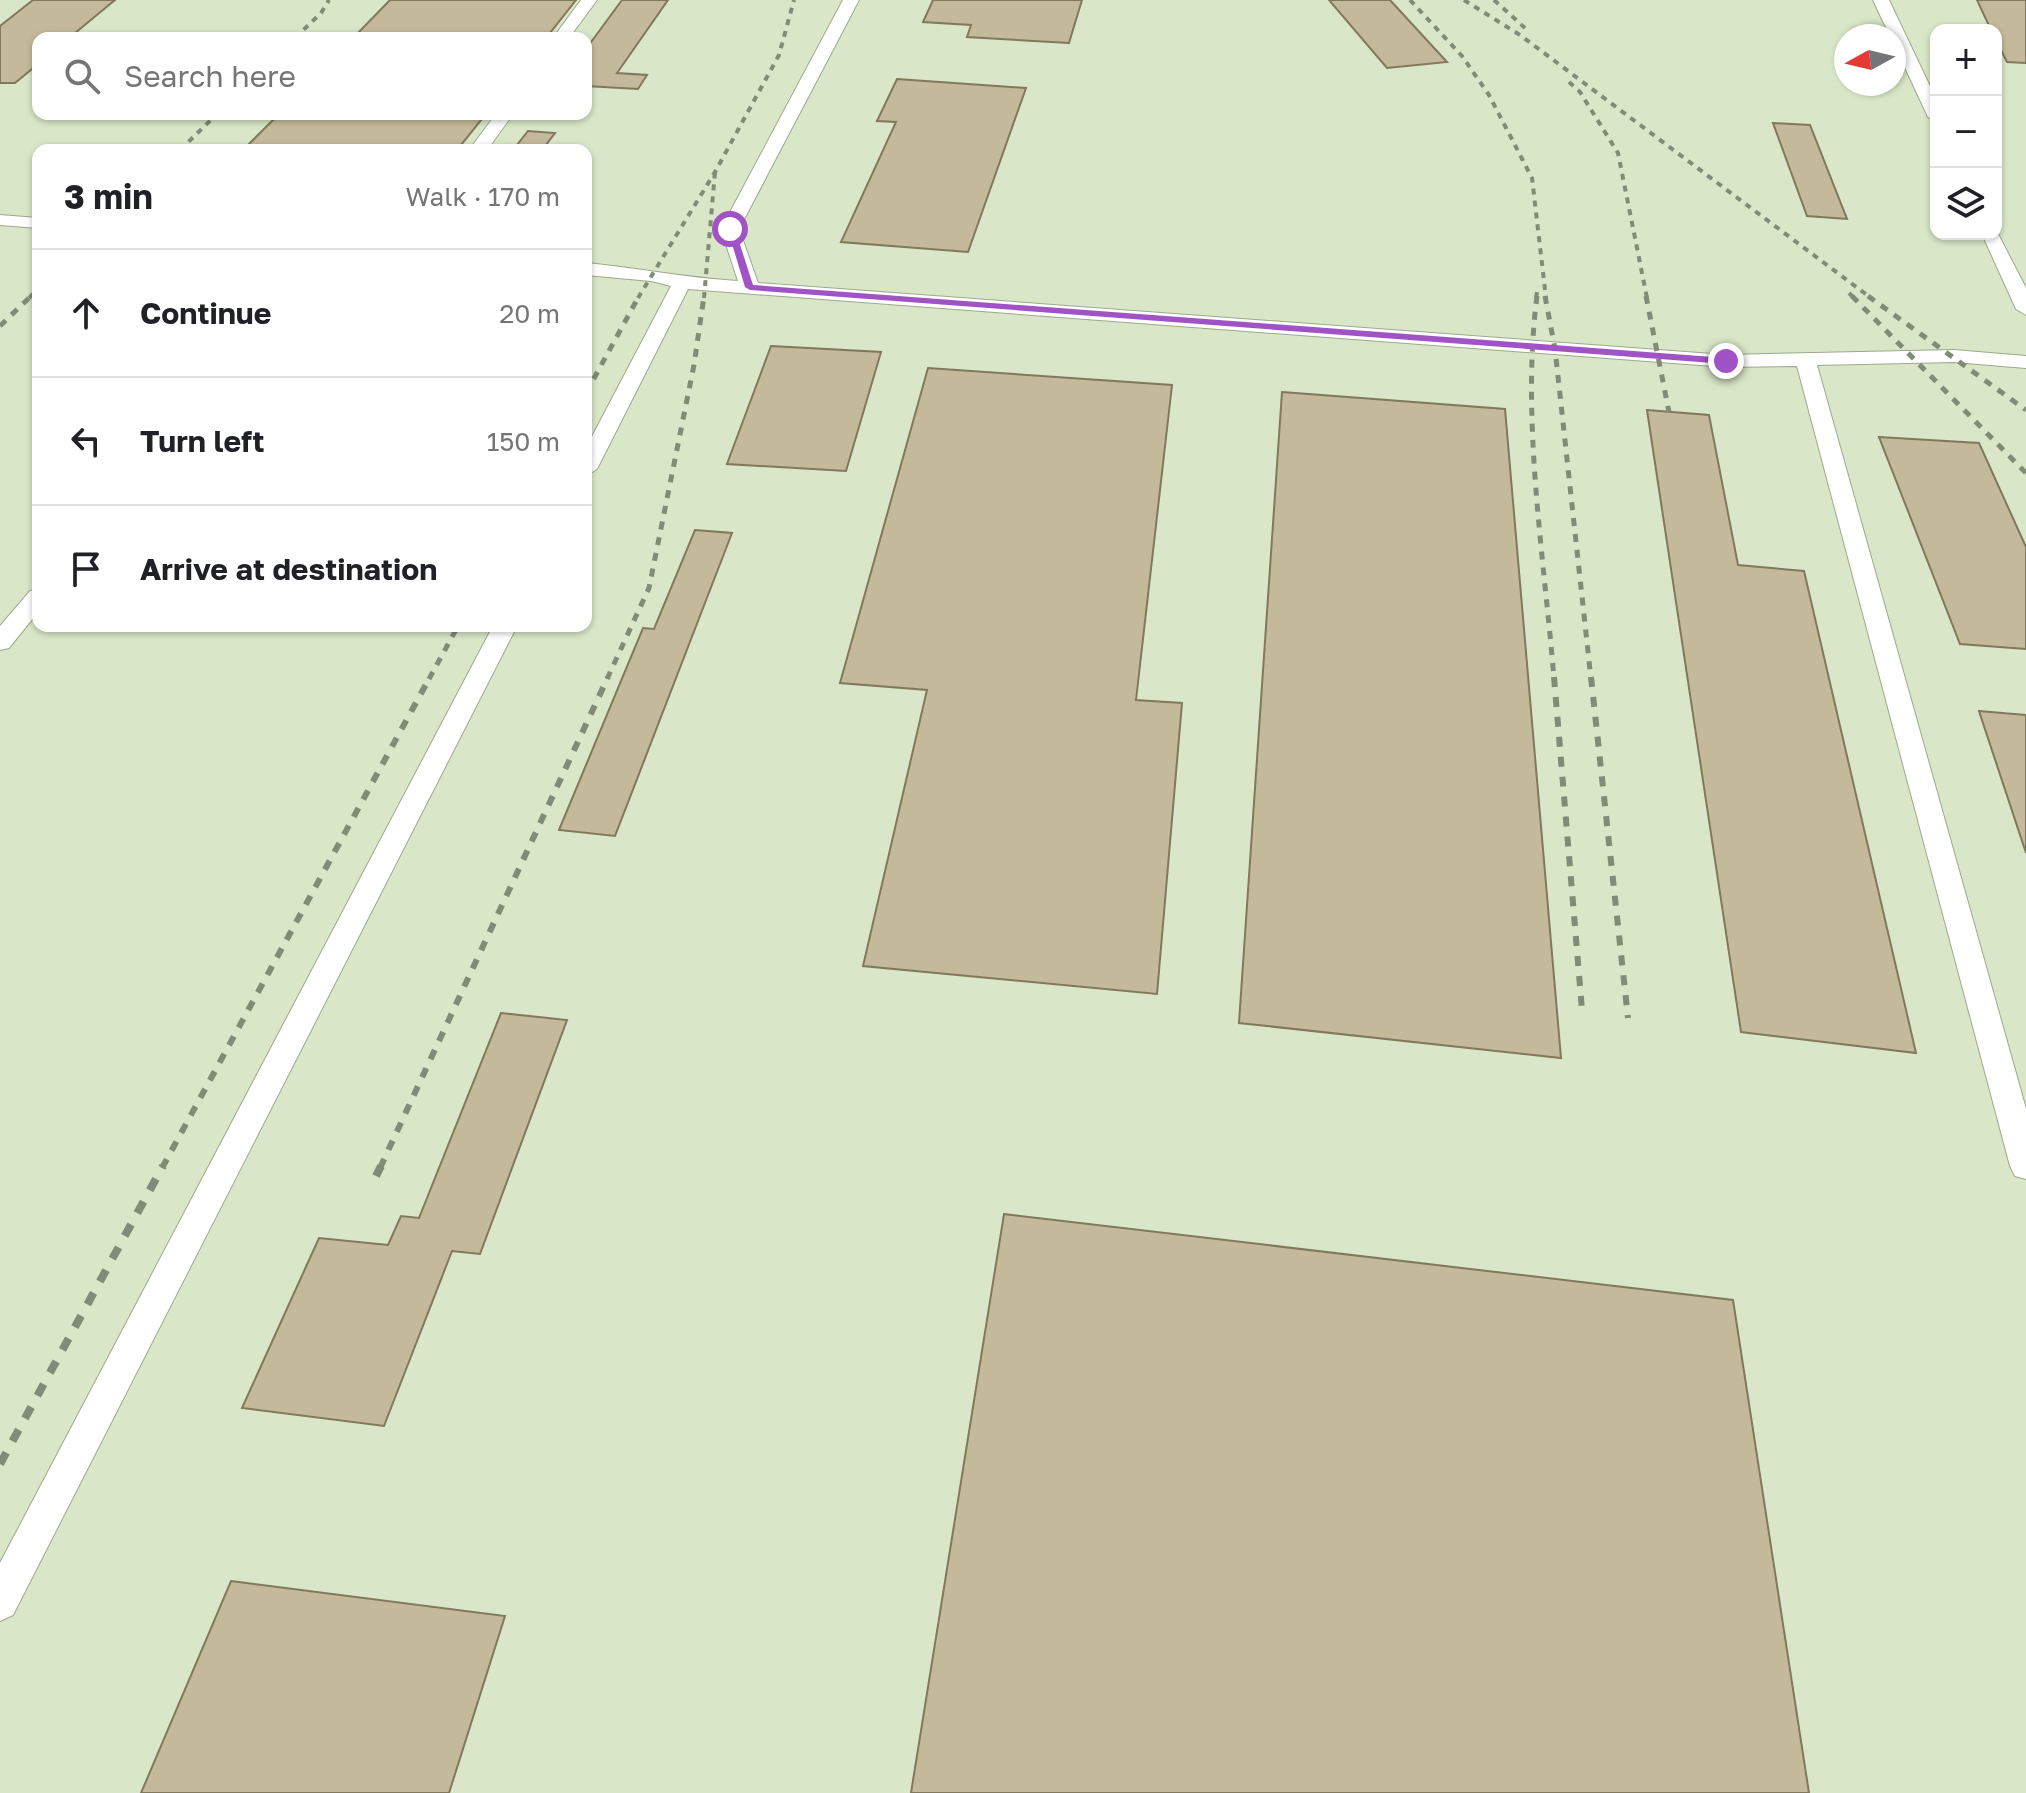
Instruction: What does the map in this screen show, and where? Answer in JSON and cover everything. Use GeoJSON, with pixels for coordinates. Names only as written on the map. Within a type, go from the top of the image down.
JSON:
{"type":"FeatureCollection","features":[{"type":"Feature","properties":{"kind":"lane"},"geometry":{"type":"LineString","coordinates":[[565,32],[589,0]]}},
{"type":"Feature","properties":{"kind":"lane"},"geometry":{"type":"LineString","coordinates":[[750,287],[730,229],[851,0]]}},
{"type":"Feature","properties":{"kind":"lane"},"geometry":{"type":"LineString","coordinates":[[1881,0],[1930,104]]}},
{"type":"Feature","properties":{"kind":"lane"},"geometry":{"type":"LineString","coordinates":[[482,144],[500,120]]}},
{"type":"Feature","properties":{"kind":"lane"},"geometry":{"type":"LineString","coordinates":[[0,220],[32,223]]}},
{"type":"Feature","properties":{"kind":"lane"},"geometry":{"type":"LineString","coordinates":[[1994,240],[2026,309]]}},
{"type":"Feature","properties":{"kind":"lane"},"geometry":{"type":"LineString","coordinates":[[592,270],[651,275],[682,283],[1726,361],[1954,356],[2026,362]]}},
{"type":"Feature","properties":{"kind":"lane"},"geometry":{"type":"LineString","coordinates":[[592,457],[682,283]]}},
{"type":"Feature","properties":{"kind":"lane"},"geometry":{"type":"LineString","coordinates":[[1805,359],[2026,1166]]}},
{"type":"Feature","properties":{"kind":"lane"},"geometry":{"type":"LineString","coordinates":[[0,642],[32,603]]}},
{"type":"Feature","properties":{"kind":"lane"},"geometry":{"type":"LineString","coordinates":[[0,1602],[502,632]]}},
{"type":"Feature","properties":{"kind":"building"},"geometry":{"type":"Polygon","coordinates":[[[33,0],[115,0],[76,32],[32,32],[32,69],[15,83],[0,83],[0,26],[33,0]]]}},
{"type":"Feature","properties":{"kind":"building"},"geometry":{"type":"Polygon","coordinates":[[[390,0],[576,0],[551,32],[359,32],[390,0]]]}},
{"type":"Feature","properties":{"kind":"building"},"geometry":{"type":"Polygon","coordinates":[[[622,0],[668,0],[617,73],[647,75],[638,89],[592,86],[592,41],[622,0]]]}},
{"type":"Feature","properties":{"kind":"building"},"geometry":{"type":"Polygon","coordinates":[[[933,0],[1082,0],[1069,43],[967,37],[971,25],[923,22],[933,0]]]}},
{"type":"Feature","properties":{"kind":"building"},"geometry":{"type":"Polygon","coordinates":[[[1329,0],[1390,0],[1447,62],[1387,68],[1329,0]]]}},
{"type":"Feature","properties":{"kind":"building"},"geometry":{"type":"Polygon","coordinates":[[[1977,0],[2026,0],[2026,63],[2007,62],[2002,52],[2002,24],[1988,24],[1977,0]]]}},
{"type":"Feature","properties":{"kind":"building"},"geometry":{"type":"Polygon","coordinates":[[[897,79],[1026,88],[968,252],[841,242],[896,122],[877,121],[897,79]]]}},
{"type":"Feature","properties":{"kind":"building"},"geometry":{"type":"Polygon","coordinates":[[[273,120],[481,120],[462,144],[249,144],[273,120]]]}},
{"type":"Feature","properties":{"kind":"building"},"geometry":{"type":"Polygon","coordinates":[[[1773,123],[1810,125],[1847,219],[1807,216],[1773,123]]]}},
{"type":"Feature","properties":{"kind":"building"},"geometry":{"type":"Polygon","coordinates":[[[528,131],[555,133],[547,144],[518,144],[528,131]]]}},
{"type":"Feature","properties":{"kind":"building"},"geometry":{"type":"Polygon","coordinates":[[[771,346],[881,352],[846,471],[727,464],[771,346]]]}},
{"type":"Feature","properties":{"kind":"building"},"geometry":{"type":"Polygon","coordinates":[[[928,368],[1172,385],[1136,700],[1182,703],[1157,994],[863,966],[927,690],[840,683],[928,368]]]}},
{"type":"Feature","properties":{"kind":"building"},"geometry":{"type":"Polygon","coordinates":[[[1282,392],[1505,409],[1561,1058],[1239,1023],[1282,392]]]}},
{"type":"Feature","properties":{"kind":"building"},"geometry":{"type":"Polygon","coordinates":[[[1647,410],[1709,415],[1738,565],[1804,571],[1916,1053],[1741,1032],[1647,410]]]}},
{"type":"Feature","properties":{"kind":"building"},"geometry":{"type":"Polygon","coordinates":[[[1879,437],[1979,443],[2026,547],[2026,649],[1960,644],[1879,437]]]}},
{"type":"Feature","properties":{"kind":"building"},"geometry":{"type":"Polygon","coordinates":[[[695,530],[732,533],[615,836],[559,830],[643,628],[654,629],[695,530]]]}},
{"type":"Feature","properties":{"kind":"building"},"geometry":{"type":"Polygon","coordinates":[[[1979,711],[2026,715],[2026,853],[1979,711]]]}},
{"type":"Feature","properties":{"kind":"building"},"geometry":{"type":"Polygon","coordinates":[[[501,1013],[567,1020],[480,1254],[452,1251],[384,1426],[242,1408],[319,1238],[388,1245],[401,1216],[419,1218],[501,1013]]]}},
{"type":"Feature","properties":{"kind":"building"},"geometry":{"type":"Polygon","coordinates":[[[1004,1214],[1733,1300],[1809,1793],[911,1793],[1004,1214]]]}},
{"type":"Feature","properties":{"kind":"building"},"geometry":{"type":"Polygon","coordinates":[[[231,1581],[505,1616],[449,1793],[141,1793],[231,1581]]]}},
{"type":"Feature","properties":{"kind":"railway"},"geometry":{"type":"LineString","coordinates":[[301,32],[321,13],[329,0]]}},
{"type":"Feature","properties":{"kind":"railway"},"geometry":{"type":"LineString","coordinates":[[715,172],[779,55],[794,0]]}},
{"type":"Feature","properties":{"kind":"railway"},"geometry":{"type":"LineString","coordinates":[[1410,0],[1462,56],[1489,95],[1532,178],[1546,298]]}},
{"type":"Feature","properties":{"kind":"railway"},"geometry":{"type":"LineString","coordinates":[[1464,0],[1520,35],[1871,298]]}},
{"type":"Feature","properties":{"kind":"railway"},"geometry":{"type":"LineString","coordinates":[[1494,0],[1525,28]]}},
{"type":"Feature","properties":{"kind":"railway"},"geometry":{"type":"LineString","coordinates":[[1569,82],[1580,92],[1618,153],[1647,298]]}},
{"type":"Feature","properties":{"kind":"railway"},"geometry":{"type":"LineString","coordinates":[[186,144],[211,120]]}},
{"type":"Feature","properties":{"kind":"railway"},"geometry":{"type":"LineString","coordinates":[[638,298],[715,172]]}},
{"type":"Feature","properties":{"kind":"railway"},"geometry":{"type":"LineString","coordinates":[[704,298],[715,172]]}},
{"type":"Feature","properties":{"kind":"railway"},"geometry":{"type":"LineString","coordinates":[[1536,298],[1538,286]]}},
{"type":"Feature","properties":{"kind":"railway"},"geometry":{"type":"LineString","coordinates":[[1849,293],[1852,296]]}},
{"type":"Feature","properties":{"kind":"railway"},"geometry":{"type":"LineString","coordinates":[[0,326],[31,296]]}},
{"type":"Feature","properties":{"kind":"railway"},"geometry":{"type":"LineString","coordinates":[[592,382],[639,296]]}},
{"type":"Feature","properties":{"kind":"railway"},"geometry":{"type":"LineString","coordinates":[[607,679],[649,588],[694,365],[704,296]]}},
{"type":"Feature","properties":{"kind":"railway"},"geometry":{"type":"LineString","coordinates":[[1537,296],[1533,342],[1533,438],[1554,679]]}},
{"type":"Feature","properties":{"kind":"railway"},"geometry":{"type":"LineString","coordinates":[[1545,296],[1555,349],[1591,679]]}},
{"type":"Feature","properties":{"kind":"railway"},"geometry":{"type":"LineString","coordinates":[[1646,296],[1669,412]]}},
{"type":"Feature","properties":{"kind":"railway"},"geometry":{"type":"LineString","coordinates":[[1852,296],[2026,473]]}},
{"type":"Feature","properties":{"kind":"railway"},"geometry":{"type":"LineString","coordinates":[[1868,296],[2026,410]]}},
{"type":"Feature","properties":{"kind":"railway"},"geometry":{"type":"LineString","coordinates":[[429,679],[455,632]]}},
{"type":"Feature","properties":{"kind":"railway"},"geometry":{"type":"LineString","coordinates":[[162,1168],[430,677]]}},
{"type":"Feature","properties":{"kind":"railway"},"geometry":{"type":"LineString","coordinates":[[380,1168],[608,677]]}},
{"type":"Feature","properties":{"kind":"railway"},"geometry":{"type":"LineString","coordinates":[[1554,677],[1582,1010]]}},
{"type":"Feature","properties":{"kind":"railway"},"geometry":{"type":"LineString","coordinates":[[1591,677],[1628,1018]]}},
{"type":"Feature","properties":{"kind":"railway"},"geometry":{"type":"LineString","coordinates":[[0,1464],[163,1166]]}},
{"type":"Feature","properties":{"kind":"railway"},"geometry":{"type":"LineString","coordinates":[[376,1176],[380,1168]]}},
{"type":"Feature","properties":{"kind":"route"},"geometry":{"type":"LineString","coordinates":[[730,229],[750,287],[1726,361]]}}]}
